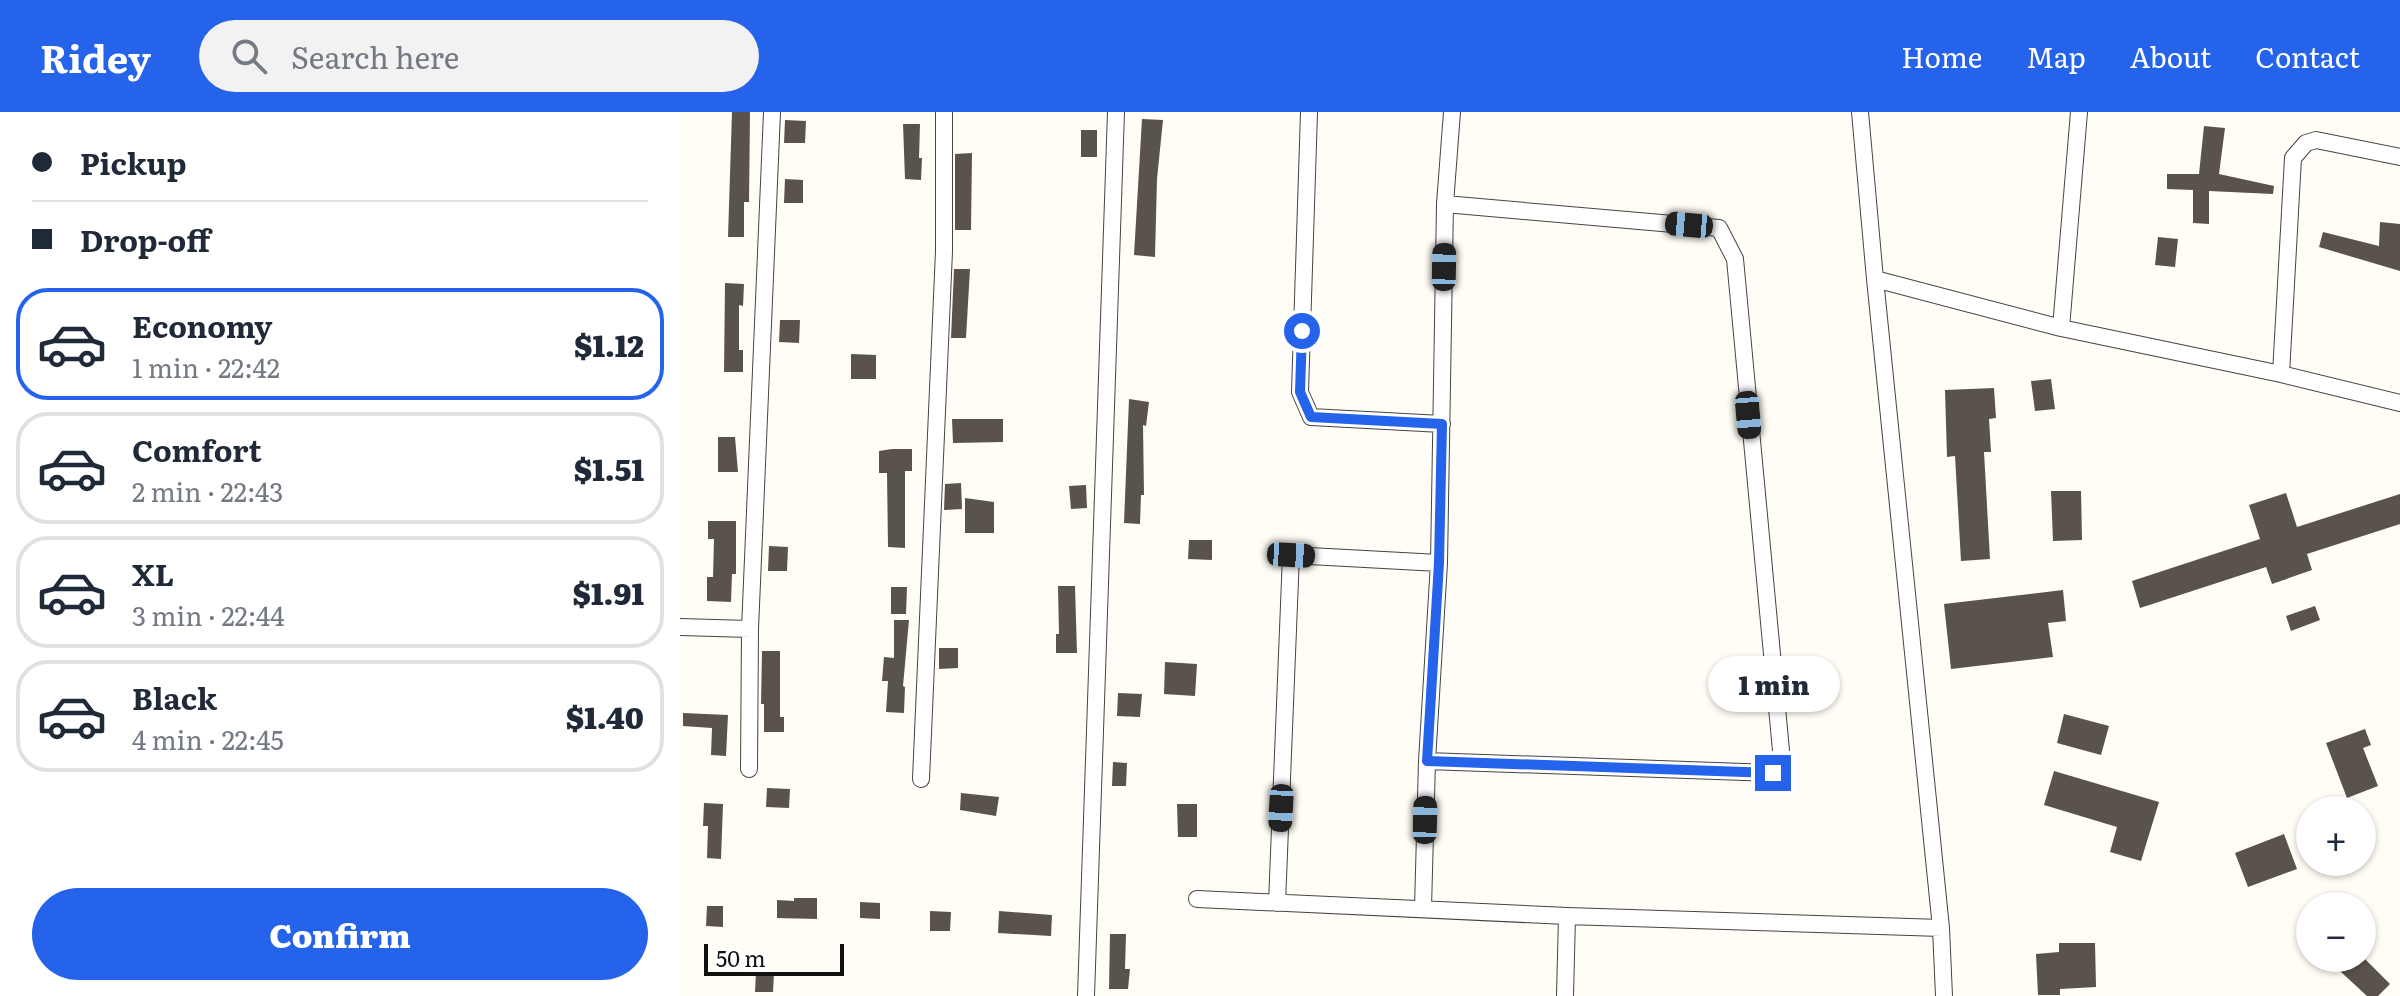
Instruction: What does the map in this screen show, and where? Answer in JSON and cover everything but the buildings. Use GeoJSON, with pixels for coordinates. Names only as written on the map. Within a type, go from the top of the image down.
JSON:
{"type":"FeatureCollection","features":[{"type":"Feature","properties":{"kind":"street"},"geometry":{"type":"LineString","coordinates":[[749,769],[750,629],[772,112]]}},
{"type":"Feature","properties":{"kind":"street"},"geometry":{"type":"LineString","coordinates":[[921,779],[944,251],[944,112]]}},
{"type":"Feature","properties":{"kind":"street"},"geometry":{"type":"LineString","coordinates":[[1086,996],[1116,112]]}},
{"type":"Feature","properties":{"kind":"street"},"geometry":{"type":"LineString","coordinates":[[1309,112],[1300,392],[1311,417],[1442,424]]}},
{"type":"Feature","properties":{"kind":"street"},"geometry":{"type":"LineString","coordinates":[[1423,908],[1427,761],[1439,563],[1445,204],[1452,112]]}},
{"type":"Feature","properties":{"kind":"street"},"geometry":{"type":"LineString","coordinates":[[1860,112],[1941,928],[1944,996]]}},
{"type":"Feature","properties":{"kind":"street"},"geometry":{"type":"LineString","coordinates":[[2061,328],[2079,112]]}},
{"type":"Feature","properties":{"kind":"street"},"geometry":{"type":"LineString","coordinates":[[2281,374],[2293,158],[2306,143],[2316,140],[2400,157]]}},
{"type":"Feature","properties":{"kind":"street"},"geometry":{"type":"LineString","coordinates":[[1427,761],[1773,773],[1782,761],[1735,259],[1719,228],[1445,204]]}},
{"type":"Feature","properties":{"kind":"street"},"geometry":{"type":"LineString","coordinates":[[1875,279],[2061,328],[2281,374],[2400,403]]}},
{"type":"Feature","properties":{"kind":"street"},"geometry":{"type":"LineString","coordinates":[[1277,903],[1291,555],[1439,563]]}},
{"type":"Feature","properties":{"kind":"street"},"geometry":{"type":"LineString","coordinates":[[680,627],[750,629]]}},
{"type":"Feature","properties":{"kind":"street"},"geometry":{"type":"LineString","coordinates":[[1197,899],[1567,916],[1941,928]]}},
{"type":"Feature","properties":{"kind":"street"},"geometry":{"type":"LineString","coordinates":[[1565,996],[1567,916]]}},
{"type":"Feature","properties":{"kind":"route"},"geometry":{"type":"LineString","coordinates":[[1302,331],[1300,392],[1311,417],[1442,424],[1439,563],[1427,761],[1773,773]]}}]}
